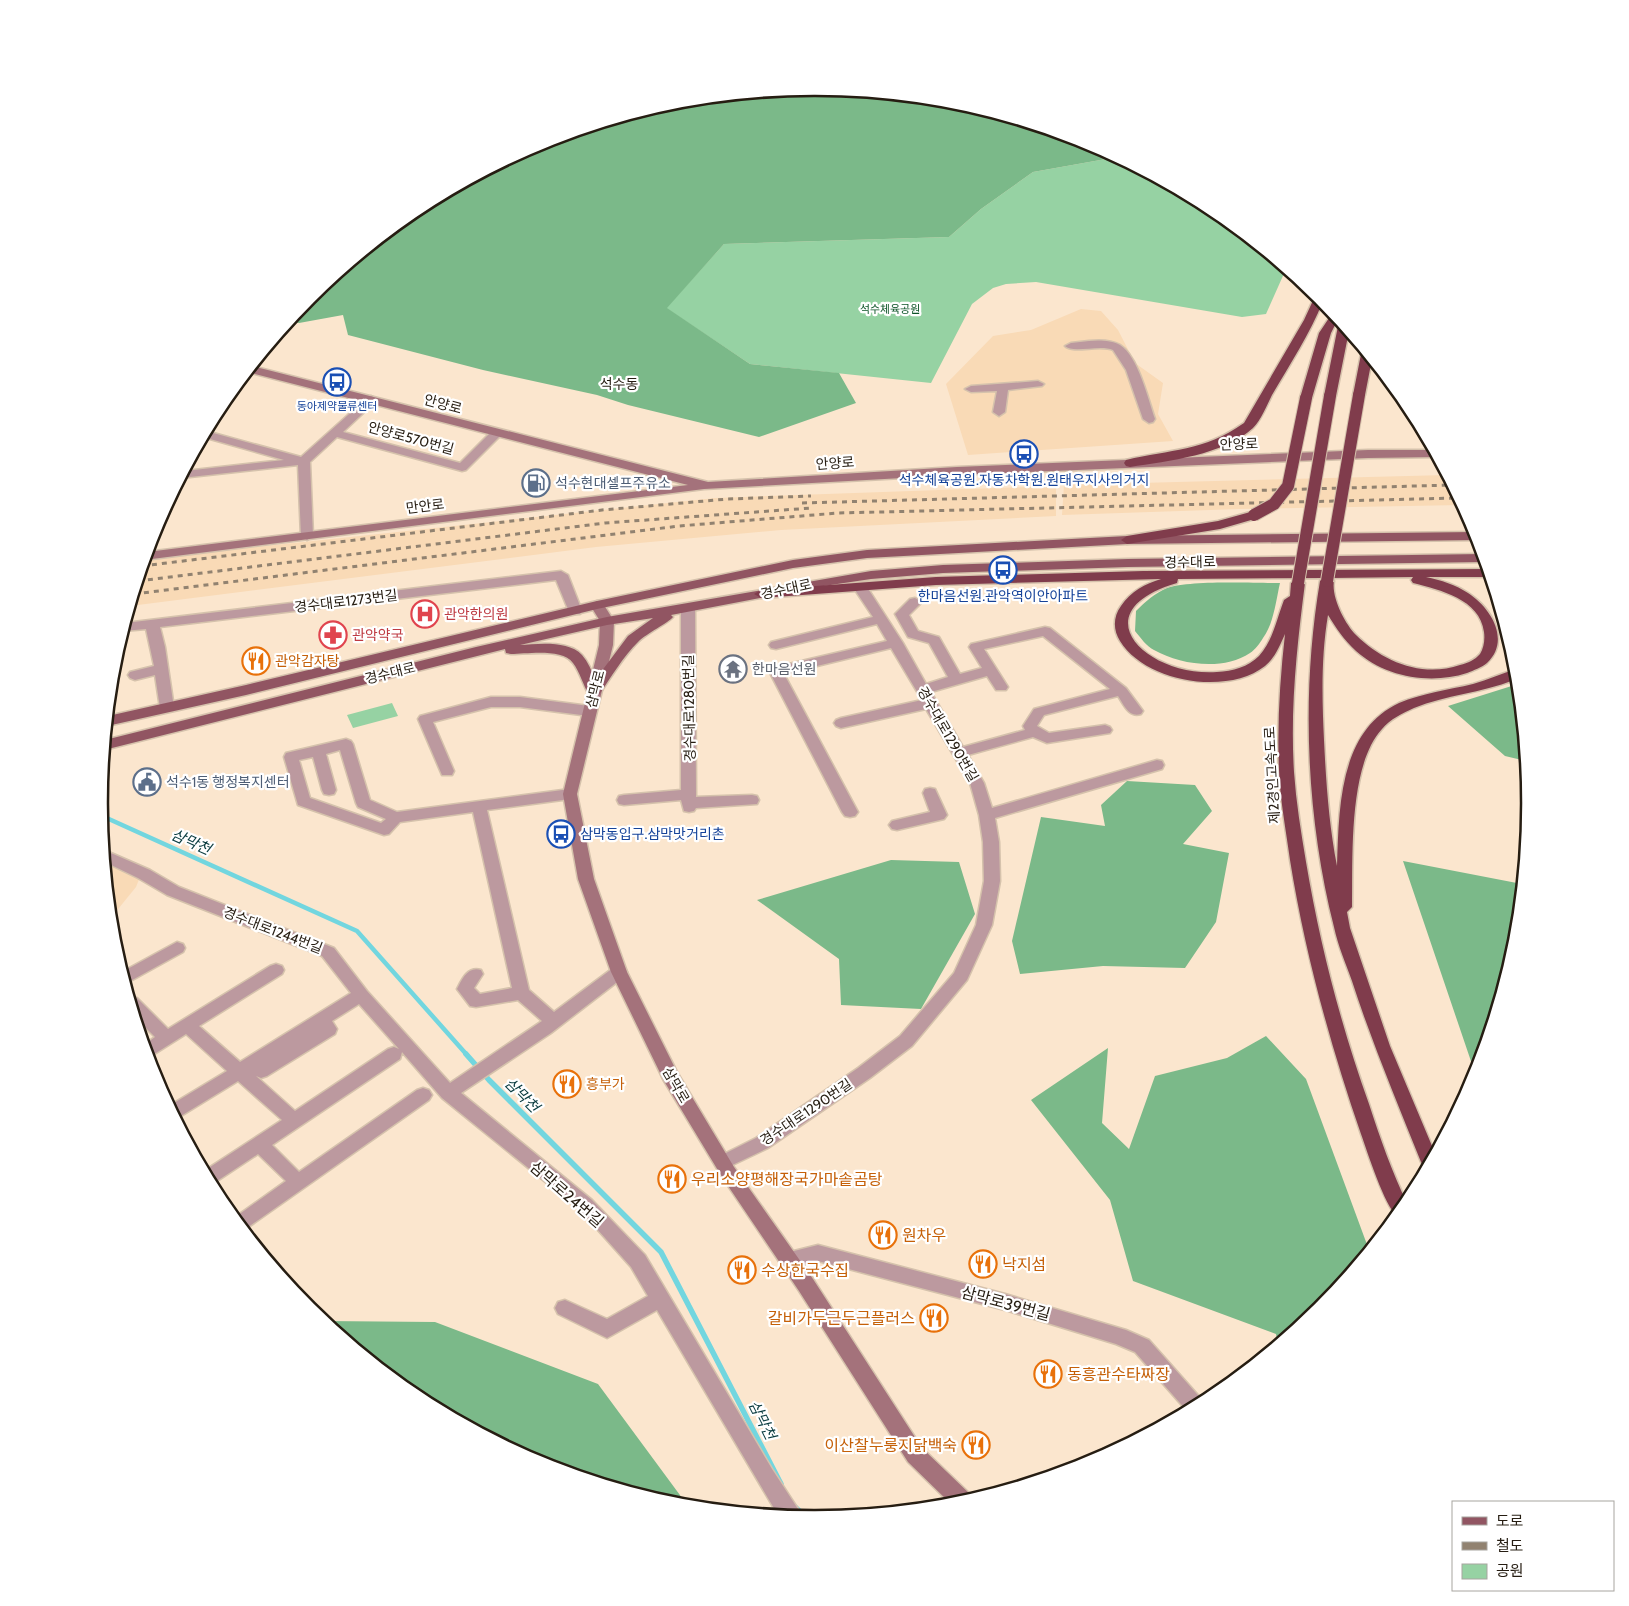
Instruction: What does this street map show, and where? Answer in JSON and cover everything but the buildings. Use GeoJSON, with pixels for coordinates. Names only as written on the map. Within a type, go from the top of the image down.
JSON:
{"type":"FeatureCollection","features":[{"type":"Feature","properties":{"kind":"highway"},"geometry":{"type":"LineString","coordinates":[[1130,463],[1186,454],[1208,447],[1237,434],[1249,425],[1310,320],[1316,305]]}},
{"type":"Feature","properties":{"kind":"highway"},"geometry":{"type":"LineString","coordinates":[[1127,540],[1220,525],[1254,515],[1280,499],[1288,486],[1306,398],[1326,333],[1332,322]]}},
{"type":"Feature","properties":{"kind":"highway","name":"제2경인고속도로"},"geometry":{"type":"LineString","coordinates":[[1343,333],[1298,582],[1288,669],[1286,757],[1297,856],[1310,932],[1329,1011],[1387,1181],[1397,1202]]}},
{"type":"Feature","properties":{"kind":"highway"},"geometry":{"type":"LineString","coordinates":[[1366,361],[1319,628],[1315,694],[1318,769],[1326,848],[1342,928],[1382,1046],[1427,1155]]}},
{"type":"Feature","properties":{"kind":"highway"},"geometry":{"type":"LineString","coordinates":[[761,594],[936,581],[1206,575],[1482,572]]}},
{"type":"Feature","properties":{"kind":"highway"},"geometry":{"type":"LineString","coordinates":[[1327,581],[1330,604],[1338,622],[1347,634],[1367,653],[1390,665],[1412,671],[1443,674],[1470,667],[1483,659],[1488,652],[1491,636],[1490,627],[1486,618],[1469,599],[1445,586],[1433,583],[1368,574]]}},
{"type":"Feature","properties":{"kind":"highway"},"geometry":{"type":"LineString","coordinates":[[1206,575],[1159,583],[1141,592],[1127,603],[1122,616],[1122,630],[1126,641],[1138,654],[1163,668],[1192,676],[1219,676],[1245,671],[1258,664],[1268,653],[1298,582]]}},
{"type":"Feature","properties":{"kind":"highway"},"geometry":{"type":"LineString","coordinates":[[1342,928],[1349,800],[1358,754],[1365,739],[1376,725],[1423,699],[1481,687],[1510,676]]}},
{"type":"Feature","properties":{"kind":"main road","name":"경수대로"},"geometry":{"type":"LineString","coordinates":[[113,720],[575,611],[793,564],[867,554],[1127,540],[1468,536]]}},
{"type":"Feature","properties":{"kind":"main road","name":"경수대로"},"geometry":{"type":"LineString","coordinates":[[110,744],[476,651],[607,622],[817,583],[943,569],[1128,563],[1477,558]]}},
{"type":"Feature","properties":{"kind":"main road"},"geometry":{"type":"LineString","coordinates":[[594,692],[621,652],[634,638],[651,623],[688,608]]}},
{"type":"Feature","properties":{"kind":"main road"},"geometry":{"type":"LineString","coordinates":[[476,651],[544,649],[568,652],[575,656],[580,663],[594,692]]}},
{"type":"Feature","properties":{"kind":"street"},"geometry":{"type":"LineString","coordinates":[[1071,346],[1108,345],[1118,349],[1126,359],[1149,419]]}},
{"type":"Feature","properties":{"kind":"street","name":"안양로"},"geometry":{"type":"LineString","coordinates":[[256,371],[708,486],[1130,463],[1368,454],[1429,454]]}},
{"type":"Feature","properties":{"kind":"street"},"geometry":{"type":"LineString","coordinates":[[971,389],[1038,384]]}},
{"type":"Feature","properties":{"kind":"street"},"geometry":{"type":"LineString","coordinates":[[999,412],[1003,387]]}},
{"type":"Feature","properties":{"kind":"street"},"geometry":{"type":"LineString","coordinates":[[189,474],[304,461],[371,400]]}},
{"type":"Feature","properties":{"kind":"street","name":"안양로570번길"},"geometry":{"type":"LineString","coordinates":[[334,433],[462,467],[497,433]]}},
{"type":"Feature","properties":{"kind":"street"},"geometry":{"type":"LineString","coordinates":[[211,436],[304,461]]}},
{"type":"Feature","properties":{"kind":"street"},"geometry":{"type":"LineString","coordinates":[[304,461],[306,536]]}},
{"type":"Feature","properties":{"kind":"street","name":"만안로"},"geometry":{"type":"LineString","coordinates":[[153,555],[708,486]]}},
{"type":"Feature","properties":{"kind":"street","name":"경수대로1273번길"},"geometry":{"type":"LineString","coordinates":[[130,626],[561,575],[575,611]]}},
{"type":"Feature","properties":{"kind":"street","name":"경수대로1290번길"},"geometry":{"type":"LineString","coordinates":[[724,1162],[762,1143],[906,1041],[961,976],[984,925],[992,881],[991,842],[987,815],[977,783],[961,752],[882,619],[860,587]]}},
{"type":"Feature","properties":{"kind":"street"},"geometry":{"type":"LineString","coordinates":[[915,602],[902,614],[913,634],[934,640],[956,680]]}},
{"type":"Feature","properties":{"kind":"street"},"geometry":{"type":"LineString","coordinates":[[597,606],[607,622]]}},
{"type":"Feature","properties":{"kind":"street","name":"경수대로1280번길"},"geometry":{"type":"LineString","coordinates":[[688,608],[689,802]]}},
{"type":"Feature","properties":{"kind":"street"},"geometry":{"type":"LineString","coordinates":[[776,645],[882,619]]}},
{"type":"Feature","properties":{"kind":"street","name":"삼막로"},"geometry":{"type":"LineString","coordinates":[[607,622],[606,646],[570,794],[586,879],[619,972],[670,1076],[724,1162],[728,1172],[789,1260],[915,1455],[957,1495]]}},
{"type":"Feature","properties":{"kind":"street"},"geometry":{"type":"LineString","coordinates":[[152,624],[162,669],[166,708]]}},
{"type":"Feature","properties":{"kind":"street"},"geometry":{"type":"LineString","coordinates":[[1001,687],[976,647],[1045,631],[1121,692],[1136,711]]}},
{"type":"Feature","properties":{"kind":"street"},"geometry":{"type":"LineString","coordinates":[[783,669],[790,642]]}},
{"type":"Feature","properties":{"kind":"street"},"geometry":{"type":"LineString","coordinates":[[850,812],[776,671],[896,644]]}},
{"type":"Feature","properties":{"kind":"street"},"geometry":{"type":"LineString","coordinates":[[135,675],[162,669]]}},
{"type":"Feature","properties":{"kind":"street"},"geometry":{"type":"LineString","coordinates":[[841,722],[927,696],[956,680],[991,670]]}},
{"type":"Feature","properties":{"kind":"street"},"geometry":{"type":"LineString","coordinates":[[1105,730],[1046,738],[1034,732],[1030,726],[1039,712],[1121,692]]}},
{"type":"Feature","properties":{"kind":"street"},"geometry":{"type":"LineString","coordinates":[[447,771],[426,719],[491,702],[520,702],[589,711]]}},
{"type":"Feature","properties":{"kind":"street"},"geometry":{"type":"LineString","coordinates":[[961,752],[1034,732]]}},
{"type":"Feature","properties":{"kind":"street"},"geometry":{"type":"LineString","coordinates":[[363,803],[346,744],[290,756],[303,801],[384,830],[396,817]]}},
{"type":"Feature","properties":{"kind":"street"},"geometry":{"type":"LineString","coordinates":[[318,750],[329,790]]}},
{"type":"Feature","properties":{"kind":"street"},"geometry":{"type":"LineString","coordinates":[[987,815],[1157,765]]}},
{"type":"Feature","properties":{"kind":"street"},"geometry":{"type":"LineString","coordinates":[[897,825],[939,815],[930,793]]}},
{"type":"Feature","properties":{"kind":"street"},"geometry":{"type":"LineString","coordinates":[[363,803],[396,817],[570,794]]}},
{"type":"Feature","properties":{"kind":"street"},"geometry":{"type":"LineString","coordinates":[[624,800],[689,802],[752,800]]}},
{"type":"Feature","properties":{"kind":"street"},"geometry":{"type":"LineString","coordinates":[[349,817],[363,803]]}},
{"type":"Feature","properties":{"kind":"street"},"geometry":{"type":"LineString","coordinates":[[479,806],[520,993],[552,1021]]}},
{"type":"Feature","properties":{"kind":"street","name":"경수대로1244번길"},"geometry":{"type":"LineString","coordinates":[[110,858],[144,874],[173,891],[328,952],[361,995],[448,1093]]}},
{"type":"Feature","properties":{"kind":"street"},"geometry":{"type":"LineString","coordinates":[[129,975],[176,948]]}},
{"type":"Feature","properties":{"kind":"street"},"geometry":{"type":"LineString","coordinates":[[152,1048],[276,970]]}},
{"type":"Feature","properties":{"kind":"street"},"geometry":{"type":"LineString","coordinates":[[448,1093],[619,972]]}},
{"type":"Feature","properties":{"kind":"street"},"geometry":{"type":"LineString","coordinates":[[475,974],[465,989],[476,1001],[520,993]]}},
{"type":"Feature","properties":{"kind":"street"},"geometry":{"type":"LineString","coordinates":[[178,1110],[361,995]]}},
{"type":"Feature","properties":{"kind":"street"},"geometry":{"type":"LineString","coordinates":[[139,1011],[167,1038]]}},
{"type":"Feature","properties":{"kind":"street"},"geometry":{"type":"LineString","coordinates":[[188,1026],[246,1067],[294,1120]]}},
{"type":"Feature","properties":{"kind":"street"},"geometry":{"type":"LineString","coordinates":[[213,1174],[394,1054]]}},
{"type":"Feature","properties":{"kind":"street","name":"삼막로24번길"},"geometry":{"type":"LineString","coordinates":[[448,1093],[586,1206],[638,1262],[786,1509]]}},
{"type":"Feature","properties":{"kind":"street"},"geometry":{"type":"LineString","coordinates":[[245,1220],[423,1095]]}},
{"type":"Feature","properties":{"kind":"street"},"geometry":{"type":"LineString","coordinates":[[259,1143],[299,1183]]}},
{"type":"Feature","properties":{"kind":"street","name":"삼막로39번길"},"geometry":{"type":"LineString","coordinates":[[789,1260],[818,1253],[1005,1302],[1119,1336],[1142,1346],[1191,1401]]}},
{"type":"Feature","properties":{"kind":"street"},"geometry":{"type":"LineString","coordinates":[[565,1308],[607,1329],[661,1298]]}},
{"type":"Feature","properties":{"kind":"shaded area"},"geometry":{"type":"Polygon","coordinates":[[[1081,309],[1101,311],[1118,330],[1135,363],[1163,383],[1158,414],[1173,441],[968,455],[946,384],[993,336],[1031,330],[1081,309]]]}},
{"type":"Feature","properties":{"kind":"shaded area"},"geometry":{"type":"Polygon","coordinates":[[[1440,475],[1455,505],[1240,509],[1062,515],[1064,485],[1440,475]]]}},
{"type":"Feature","properties":{"kind":"shaded area"},"geometry":{"type":"Polygon","coordinates":[[[1056,486],[1056,516],[781,530],[596,547],[136,605],[152,558],[715,498],[1056,486]]]}},
{"type":"Feature","properties":{"kind":"shaded area"},"geometry":{"type":"Polygon","coordinates":[[[110,863],[140,877],[136,887],[116,911],[110,863]]]}},
{"type":"Feature","properties":{"kind":"green space"},"geometry":{"type":"Polygon","coordinates":[[[814,96],[907,102],[997,120],[1042,134],[1105,159],[1033,172],[981,209],[949,237],[724,244],[667,308],[750,364],[839,373],[856,403],[759,437],[628,405],[597,395],[483,370],[348,335],[343,315],[297,323],[315,303],[384,242],[422,215],[461,191],[502,169],[544,150],[632,120],[677,110],[722,102],[814,96]]]}},
{"type":"Feature","properties":{"kind":"green space","name":"석수체육공원"},"geometry":{"type":"Polygon","coordinates":[[[1105,159],[1168,191],[1207,215],[1245,242],[1283,275],[1266,314],[1242,317],[1036,282],[1006,284],[993,288],[972,304],[931,383],[750,364],[666,308],[724,244],[949,237],[981,209],[1033,172],[1105,159]]]}},
{"type":"Feature","properties":{"kind":"green space"},"geometry":{"type":"Polygon","coordinates":[[[1206,583],[1280,583],[1267,632],[1254,650],[1239,659],[1215,664],[1202,664],[1177,659],[1151,649],[1135,631],[1136,611],[1150,598],[1167,588],[1177,585],[1206,583]]]}},
{"type":"Feature","properties":{"kind":"green space"},"geometry":{"type":"Polygon","coordinates":[[[1511,686],[1520,760],[1505,756],[1448,706],[1511,686]]]}},
{"type":"Feature","properties":{"kind":"green space"},"geometry":{"type":"Polygon","coordinates":[[[392,703],[398,716],[353,728],[347,715],[392,703]]]}},
{"type":"Feature","properties":{"kind":"green space"},"geometry":{"type":"Polygon","coordinates":[[[1127,781],[1195,785],[1212,811],[1183,844],[1229,853],[1216,922],[1185,968],[1103,966],[1020,974],[1012,941],[1041,817],[1105,826],[1101,805],[1127,781]]]}},
{"type":"Feature","properties":{"kind":"green space"},"geometry":{"type":"Polygon","coordinates":[[[891,860],[959,862],[975,914],[921,1009],[841,1005],[839,959],[757,900],[891,860]]]}},
{"type":"Feature","properties":{"kind":"green space"},"geometry":{"type":"Polygon","coordinates":[[[1403,861],[1516,883],[1508,941],[1497,986],[1484,1030],[1471,1062],[1403,861]]]}},
{"type":"Feature","properties":{"kind":"green space"},"geometry":{"type":"Polygon","coordinates":[[[1266,1036],[1306,1079],[1367,1243],[1314,1303],[1277,1337],[1276,1334],[1133,1281],[1110,1200],[1031,1100],[1108,1048],[1102,1123],[1129,1149],[1155,1076],[1227,1058],[1266,1036]]]}},
{"type":"Feature","properties":{"kind":"green space"},"geometry":{"type":"Polygon","coordinates":[[[335,1321],[435,1322],[598,1384],[681,1497],[632,1486],[587,1472],[544,1456],[502,1437],[422,1391],[384,1364],[335,1321]]]}},
{"type":"Feature","properties":{"kind":"waterway","name":"삼막천"},"geometry":{"type":"LineString","coordinates":[[108,819],[357,931],[467,1055]]}},
{"type":"Feature","properties":{"kind":"waterway","name":"삼막천"},"geometry":{"type":"LineString","coordinates":[[466,1054],[489,1080],[661,1252],[781,1484]]}},
{"type":"Feature","properties":{"kind":"railway"},"geometry":{"type":"LineString","coordinates":[[802,503],[1445,485]]}},
{"type":"Feature","properties":{"kind":"railway"},"geometry":{"type":"LineString","coordinates":[[149,565],[602,510],[728,499],[811,496]]}},
{"type":"Feature","properties":{"kind":"railway"},"geometry":{"type":"LineString","coordinates":[[140,593],[679,526],[838,513],[1452,498]]}},
{"type":"Feature","properties":{"kind":"railway"},"geometry":{"type":"LineString","coordinates":[[144,580],[605,523],[811,508]]}},
{"type":"Feature","properties":{"kind":"place","name":"동아제약물류센터"},"geometry":{"type":"Point","coordinates":[337,382]}},
{"type":"Feature","properties":{"kind":"place","name":"석수체육공원.자동차학원.원태우지사의거지"},"geometry":{"type":"Point","coordinates":[1024,454]}},
{"type":"Feature","properties":{"kind":"place","name":"석수현대셀프주유소"},"geometry":{"type":"Point","coordinates":[536,483]}},
{"type":"Feature","properties":{"kind":"place","name":"한마음선원.관악역이안아파트"},"geometry":{"type":"Point","coordinates":[1003,570]}},
{"type":"Feature","properties":{"kind":"place","name":"관악한의원"},"geometry":{"type":"Point","coordinates":[425,614]}},
{"type":"Feature","properties":{"kind":"place","name":"관악약국"},"geometry":{"type":"Point","coordinates":[333,635]}},
{"type":"Feature","properties":{"kind":"place","name":"관악감자탕"},"geometry":{"type":"Point","coordinates":[256,661]}},
{"type":"Feature","properties":{"kind":"place","name":"한마음선원"},"geometry":{"type":"Point","coordinates":[733,669]}},
{"type":"Feature","properties":{"kind":"place","name":"석수1동 행정복지센터"},"geometry":{"type":"Point","coordinates":[147,782]}},
{"type":"Feature","properties":{"kind":"place","name":"삼막동입구.삼막맛거리촌"},"geometry":{"type":"Point","coordinates":[561,834]}},
{"type":"Feature","properties":{"kind":"place","name":"흥부가"},"geometry":{"type":"Point","coordinates":[567,1084]}},
{"type":"Feature","properties":{"kind":"place","name":"우리소양평해장국가마솥곰탕"},"geometry":{"type":"Point","coordinates":[672,1179]}},
{"type":"Feature","properties":{"kind":"place","name":"원차우"},"geometry":{"type":"Point","coordinates":[883,1235]}},
{"type":"Feature","properties":{"kind":"place","name":"낙지섬"},"geometry":{"type":"Point","coordinates":[983,1264]}},
{"type":"Feature","properties":{"kind":"place","name":"수상한국수집"},"geometry":{"type":"Point","coordinates":[742,1270]}},
{"type":"Feature","properties":{"kind":"place","name":"갈비가두근두근플러스"},"geometry":{"type":"Point","coordinates":[934,1318]}},
{"type":"Feature","properties":{"kind":"place","name":"동흥관수타짜장"},"geometry":{"type":"Point","coordinates":[1048,1374]}},
{"type":"Feature","properties":{"kind":"place","name":"이산찰누룽지닭백숙"},"geometry":{"type":"Point","coordinates":[976,1445]}},
{"type":"Feature","properties":{"kind":"district","name":"석수동"},"geometry":{"type":"Point","coordinates":[619,384]}}]}
